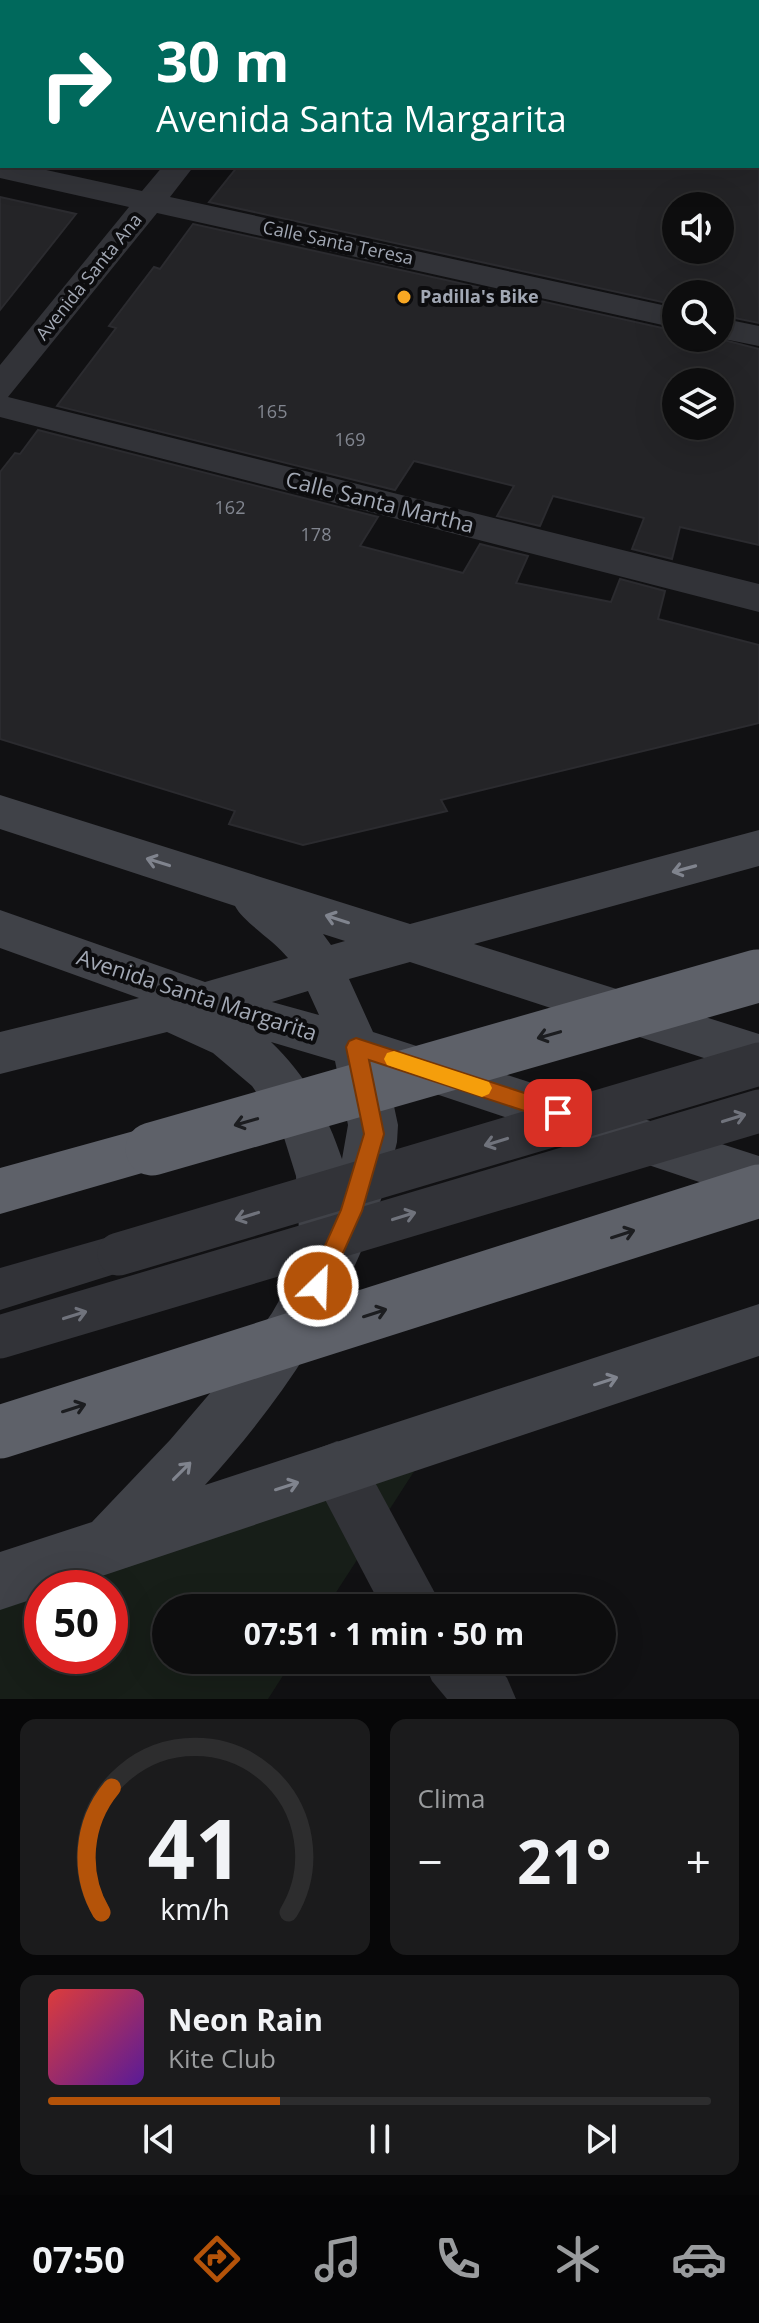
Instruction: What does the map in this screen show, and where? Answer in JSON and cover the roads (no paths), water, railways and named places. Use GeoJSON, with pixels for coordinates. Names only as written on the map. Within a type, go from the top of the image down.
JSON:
{"type":"FeatureCollection","features":[{"type":"Feature","properties":{"kind":"highway"},"geometry":{"type":"LineString","coordinates":[[0,1191],[759,975]]}},
{"type":"Feature","properties":{"kind":"highway"},"geometry":{"type":"LineString","coordinates":[[0,1432],[759,1191]]}},
{"type":"Feature","properties":{"kind":"main road"},"geometry":{"type":"LineString","coordinates":[[0,812],[759,1055]]}},
{"type":"Feature","properties":{"kind":"main road"},"geometry":{"type":"LineString","coordinates":[[0,1053],[205,1002],[755,845]]}},
{"type":"Feature","properties":{"kind":"main road"},"geometry":{"type":"LineString","coordinates":[[107,1546],[196,1457],[268,1366],[318,1286],[352,1211],[374,1134],[356,1047],[322,967],[285,920],[232,885]]}},
{"type":"Feature","properties":{"kind":"main road","name":"Avenida Santa Margarita"},"geometry":{"type":"LineString","coordinates":[[0,929],[205,1002],[356,1047],[759,1179]]}},
{"type":"Feature","properties":{"kind":"main road"},"geometry":{"type":"LineString","coordinates":[[158,1014],[208,1024],[245,1049],[277,1081],[302,1118],[317,1156],[325,1197],[325,1241],[318,1286]]}},
{"type":"Feature","properties":{"kind":"main road"},"geometry":{"type":"LineString","coordinates":[[0,1581],[759,1330]]}},
{"type":"Feature","properties":{"kind":"street","name":"Avenida Santa Ana"},"geometry":{"type":"LineString","coordinates":[[0,388],[177,168]]}},
{"type":"Feature","properties":{"kind":"street","name":"Calle Santa Teresa"},"geometry":{"type":"LineString","coordinates":[[0,169],[662,315]]}},
{"type":"Feature","properties":{"kind":"street"},"geometry":{"type":"LineString","coordinates":[[734,331],[759,336]]}},
{"type":"Feature","properties":{"kind":"street","name":"Calle Santa Martha"},"geometry":{"type":"LineString","coordinates":[[0,406],[759,598]]}},
{"type":"Feature","properties":{"kind":"street"},"geometry":{"type":"LineString","coordinates":[[337,1469],[406,1594]]}},
{"type":"Feature","properties":{"kind":"street"},"geometry":{"type":"LineString","coordinates":[[465,1674],[486,1699]]}},
{"type":"Feature","properties":{"kind":"lane"},"geometry":{"type":"LineString","coordinates":[[0,1289],[759,1064]]}},
{"type":"Feature","properties":{"kind":"lane"},"geometry":{"type":"LineString","coordinates":[[0,1337],[759,1111]]}},
{"type":"Feature","properties":{"kind":"place","name":"Padilla's Bike"},"geometry":{"type":"Point","coordinates":[404,297]}}]}
